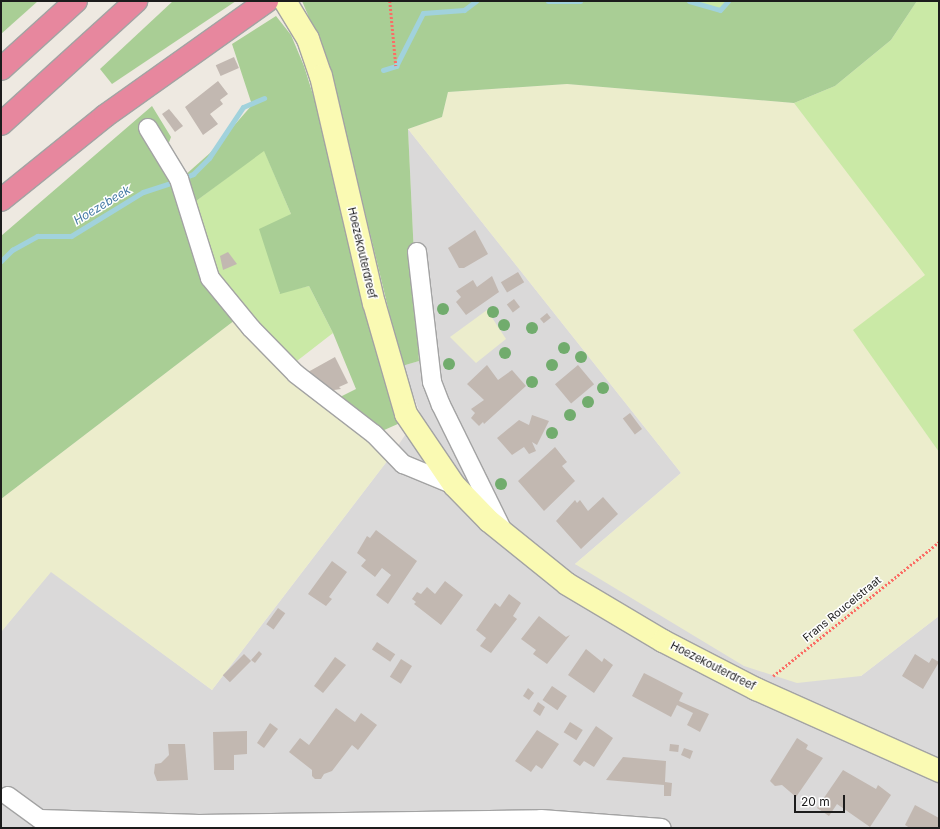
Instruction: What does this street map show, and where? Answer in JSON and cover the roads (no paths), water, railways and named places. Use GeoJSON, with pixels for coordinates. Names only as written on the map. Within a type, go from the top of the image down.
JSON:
{"type":"FeatureCollection","features":[{"type":"Feature","properties":{"kind":"highway"},"geometry":{"type":"LineString","coordinates":[[1,69],[76,1]]}},
{"type":"Feature","properties":{"kind":"highway"},"geometry":{"type":"LineString","coordinates":[[1,124],[136,1]]}},
{"type":"Feature","properties":{"kind":"highway"},"geometry":{"type":"LineString","coordinates":[[1,200],[119,106],[278,4]]}},
{"type":"Feature","properties":{"kind":"street","name":"Hoezekouterdreef"},"geometry":{"type":"LineString","coordinates":[[278,4],[308,38],[320,76],[374,303],[406,414],[454,485],[504,532],[567,584],[663,641],[756,689],[939,771]]}},
{"type":"Feature","properties":{"kind":"street","name":"Hoezekouterdreef"},"geometry":{"type":"LineString","coordinates":[[148,128],[179,179],[210,278],[251,328],[296,374],[374,434],[402,464],[454,485]]}},
{"type":"Feature","properties":{"kind":"street","name":"Hoezekouterdreef"},"geometry":{"type":"LineString","coordinates":[[417,252],[432,382],[441,405],[504,532]]}},
{"type":"Feature","properties":{"kind":"street"},"geometry":{"type":"LineString","coordinates":[[8,796],[40,819],[199,824],[541,819],[662,828]]}},
{"type":"Feature","properties":{"kind":"waterway","name":"Hoezebeek"},"geometry":{"type":"LineString","coordinates":[[383,70],[396,66],[423,13],[464,10],[476,1]]}},
{"type":"Feature","properties":{"kind":"waterway","name":"Hoezebeek"},"geometry":{"type":"LineString","coordinates":[[548,1],[580,1]]}},
{"type":"Feature","properties":{"kind":"waterway","name":"Hoezebeek"},"geometry":{"type":"LineString","coordinates":[[689,1],[720,10],[728,1]]}},
{"type":"Feature","properties":{"kind":"waterway","name":"Hoezebeek"},"geometry":{"type":"LineString","coordinates":[[186,177],[193,174],[209,158],[243,107],[264,98]]}},
{"type":"Feature","properties":{"kind":"waterway","name":"Hoezebeek"},"geometry":{"type":"LineString","coordinates":[[1,261],[12,250],[37,236],[71,236],[143,192],[173,182]]}}]}
